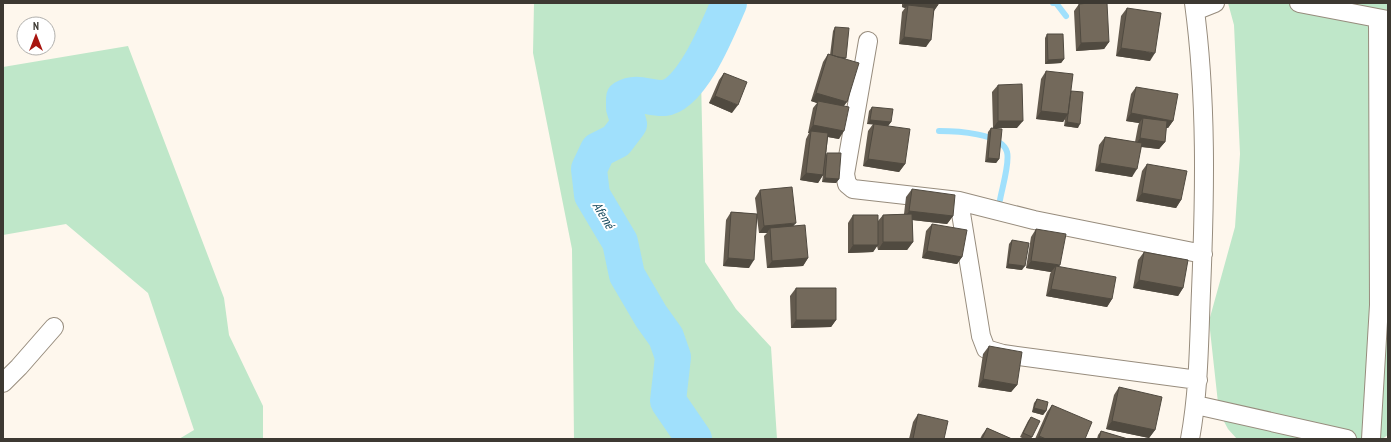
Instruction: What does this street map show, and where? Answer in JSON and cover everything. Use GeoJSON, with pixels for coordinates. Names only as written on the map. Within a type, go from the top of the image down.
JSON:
{"type":"FeatureCollection","features":[{"type":"Feature","properties":{"kind":"street"},"geometry":{"type":"LineString","coordinates":[[1190,439],[1196,404],[1198,380],[1203,254],[1205,140],[1195,7],[1215,3]]}},
{"type":"Feature","properties":{"kind":"street"},"geometry":{"type":"LineString","coordinates":[[1300,3],[1383,20],[1379,305],[1372,439]]}},
{"type":"Feature","properties":{"kind":"street"},"geometry":{"type":"LineString","coordinates":[[868,41],[845,174],[847,184],[853,189],[959,201],[1034,220],[1203,254]]}},
{"type":"Feature","properties":{"kind":"street"},"geometry":{"type":"LineString","coordinates":[[959,201],[981,336],[986,349],[1003,354],[1198,380]]}},
{"type":"Feature","properties":{"kind":"street"},"geometry":{"type":"LineString","coordinates":[[3,383],[54,327]]}},
{"type":"Feature","properties":{"kind":"street"},"geometry":{"type":"LineString","coordinates":[[1196,404],[1347,439]]}},
{"type":"Feature","properties":{"kind":"green space"},"geometry":{"type":"Polygon","coordinates":[[[534,3],[739,3],[740,11],[701,78],[705,262],[736,309],[771,347],[777,439],[574,439],[572,249],[533,53],[534,3]]]}},
{"type":"Feature","properties":{"kind":"green space"},"geometry":{"type":"Polygon","coordinates":[[[1228,3],[1388,3],[1388,435],[1382,439],[1237,439],[1228,429],[1219,412],[1209,321],[1235,227],[1240,154],[1234,25],[1228,3]]]}},
{"type":"Feature","properties":{"kind":"green space"},"geometry":{"type":"Polygon","coordinates":[[[128,46],[224,298],[229,335],[263,406],[263,439],[179,439],[194,430],[148,293],[66,224],[3,235],[3,67],[128,46]]]}},
{"type":"Feature","properties":{"kind":"building"},"geometry":{"type":"Polygon","coordinates":[[[1107,3],[1109,42],[1081,43],[1079,4],[1107,3]]]}},
{"type":"Feature","properties":{"kind":"building"},"geometry":{"type":"Polygon","coordinates":[[[908,5],[934,8],[931,40],[904,37],[908,5]]]}},
{"type":"Feature","properties":{"kind":"building"},"geometry":{"type":"Polygon","coordinates":[[[1127,8],[1161,13],[1155,53],[1121,48],[1127,8]]]}},
{"type":"Feature","properties":{"kind":"building"},"geometry":{"type":"Polygon","coordinates":[[[835,27],[849,28],[846,58],[832,55],[835,27]]]}},
{"type":"Feature","properties":{"kind":"building"},"geometry":{"type":"Polygon","coordinates":[[[1047,34],[1063,34],[1064,59],[1048,60],[1047,34]]]}},
{"type":"Feature","properties":{"kind":"building"},"geometry":{"type":"Polygon","coordinates":[[[828,54],[859,63],[847,102],[816,93],[828,54]]]}},
{"type":"Feature","properties":{"kind":"building"},"geometry":{"type":"Polygon","coordinates":[[[1046,71],[1073,74],[1068,114],[1041,111],[1046,71]]]}},
{"type":"Feature","properties":{"kind":"building"},"geometry":{"type":"Polygon","coordinates":[[[724,73],[747,82],[738,105],[715,96],[724,73]]]}},
{"type":"Feature","properties":{"kind":"building"},"geometry":{"type":"Polygon","coordinates":[[[1022,84],[1023,121],[998,121],[998,85],[1022,84]]]}},
{"type":"Feature","properties":{"kind":"building"},"geometry":{"type":"Polygon","coordinates":[[[1136,87],[1178,94],[1173,121],[1131,113],[1136,87]]]}},
{"type":"Feature","properties":{"kind":"building"},"geometry":{"type":"Polygon","coordinates":[[[1071,91],[1083,92],[1080,124],[1067,122],[1071,91]]]}},
{"type":"Feature","properties":{"kind":"building"},"geometry":{"type":"Polygon","coordinates":[[[818,101],[849,107],[844,131],[813,125],[818,101]]]}},
{"type":"Feature","properties":{"kind":"building"},"geometry":{"type":"Polygon","coordinates":[[[872,107],[893,109],[891,122],[870,120],[872,107]]]}},
{"type":"Feature","properties":{"kind":"building"},"geometry":{"type":"Polygon","coordinates":[[[1143,118],[1167,121],[1165,142],[1140,138],[1143,118]]]}},
{"type":"Feature","properties":{"kind":"building"},"geometry":{"type":"Polygon","coordinates":[[[874,124],[910,129],[905,164],[868,159],[874,124]]]}},
{"type":"Feature","properties":{"kind":"building"},"geometry":{"type":"Polygon","coordinates":[[[991,128],[1002,129],[999,159],[988,158],[991,128]]]}},
{"type":"Feature","properties":{"kind":"building"},"geometry":{"type":"Polygon","coordinates":[[[811,131],[828,133],[823,175],[806,173],[811,131]]]}},
{"type":"Feature","properties":{"kind":"building"},"geometry":{"type":"Polygon","coordinates":[[[1105,137],[1142,143],[1137,169],[1100,163],[1105,137]]]}},
{"type":"Feature","properties":{"kind":"building"},"geometry":{"type":"Polygon","coordinates":[[[827,153],[841,153],[839,179],[825,178],[827,153]]]}},
{"type":"Feature","properties":{"kind":"building"},"geometry":{"type":"Polygon","coordinates":[[[1147,164],[1187,171],[1181,200],[1142,193],[1147,164]]]}},
{"type":"Feature","properties":{"kind":"building"},"geometry":{"type":"Polygon","coordinates":[[[792,187],[796,223],[764,226],[760,190],[792,187]]]}},
{"type":"Feature","properties":{"kind":"building"},"geometry":{"type":"Polygon","coordinates":[[[912,189],[955,195],[953,216],[909,211],[912,189]]]}},
{"type":"Feature","properties":{"kind":"building"},"geometry":{"type":"Polygon","coordinates":[[[731,212],[757,214],[754,260],[728,258],[731,212]]]}},
{"type":"Feature","properties":{"kind":"building"},"geometry":{"type":"Polygon","coordinates":[[[912,214],[913,242],[883,242],[883,215],[912,214]]]}},
{"type":"Feature","properties":{"kind":"building"},"geometry":{"type":"Polygon","coordinates":[[[853,215],[878,215],[878,245],[853,245],[853,215]]]}},
{"type":"Feature","properties":{"kind":"building"},"geometry":{"type":"Polygon","coordinates":[[[932,224],[967,230],[962,257],[927,251],[932,224]]]}},
{"type":"Feature","properties":{"kind":"building"},"geometry":{"type":"Polygon","coordinates":[[[805,225],[808,258],[772,261],[770,228],[805,225]]]}},
{"type":"Feature","properties":{"kind":"building"},"geometry":{"type":"Polygon","coordinates":[[[1036,229],[1066,234],[1060,265],[1031,261],[1036,229]]]}},
{"type":"Feature","properties":{"kind":"building"},"geometry":{"type":"Polygon","coordinates":[[[1012,240],[1029,243],[1025,266],[1008,264],[1012,240]]]}},
{"type":"Feature","properties":{"kind":"building"},"geometry":{"type":"Polygon","coordinates":[[[1144,252],[1188,260],[1183,288],[1139,280],[1144,252]]]}},
{"type":"Feature","properties":{"kind":"building"},"geometry":{"type":"Polygon","coordinates":[[[1056,266],[1116,277],[1112,299],[1051,289],[1056,266]]]}},
{"type":"Feature","properties":{"kind":"building"},"geometry":{"type":"Polygon","coordinates":[[[796,288],[836,288],[836,320],[796,320],[796,288]]]}},
{"type":"Feature","properties":{"kind":"building"},"geometry":{"type":"Polygon","coordinates":[[[989,346],[1022,352],[1017,385],[983,379],[989,346]]]}},
{"type":"Feature","properties":{"kind":"building"},"geometry":{"type":"Polygon","coordinates":[[[1119,387],[1162,397],[1155,430],[1112,421],[1119,387]]]}},
{"type":"Feature","properties":{"kind":"building"},"geometry":{"type":"Polygon","coordinates":[[[1037,399],[1048,402],[1046,411],[1034,408],[1037,399]]]}},
{"type":"Feature","properties":{"kind":"building"},"geometry":{"type":"Polygon","coordinates":[[[1052,405],[1092,422],[1085,439],[1046,439],[1039,436],[1052,405]]]}},
{"type":"Feature","properties":{"kind":"building"},"geometry":{"type":"Polygon","coordinates":[[[918,414],[948,421],[944,439],[913,439],[918,414]]]}},
{"type":"Feature","properties":{"kind":"building"},"geometry":{"type":"Polygon","coordinates":[[[1031,417],[1040,421],[1032,437],[1023,433],[1031,417]]]}},
{"type":"Feature","properties":{"kind":"building"},"geometry":{"type":"Polygon","coordinates":[[[987,428],[1012,439],[982,439],[987,428]]]}},
{"type":"Feature","properties":{"kind":"building"},"geometry":{"type":"Polygon","coordinates":[[[1101,431],[1128,439],[1099,439],[1101,431]]]}},
{"type":"Feature","properties":{"kind":"waterway","name":"Afemé"},"geometry":{"type":"LineString","coordinates":[[694,439],[668,401],[673,357],[666,337],[651,316],[627,275],[620,242],[592,195],[589,169],[598,150],[616,141],[629,124],[624,108],[624,98],[634,95],[664,98],[674,94],[685,85],[703,58],[719,27],[729,3]]}},
{"type":"Feature","properties":{"kind":"waterway"},"geometry":{"type":"LineString","coordinates":[[1053,3],[1056,3],[1066,16]]}},
{"type":"Feature","properties":{"kind":"waterway"},"geometry":{"type":"LineString","coordinates":[[939,131],[977,134],[997,141],[1003,146],[1008,157],[1000,200]]}}]}
